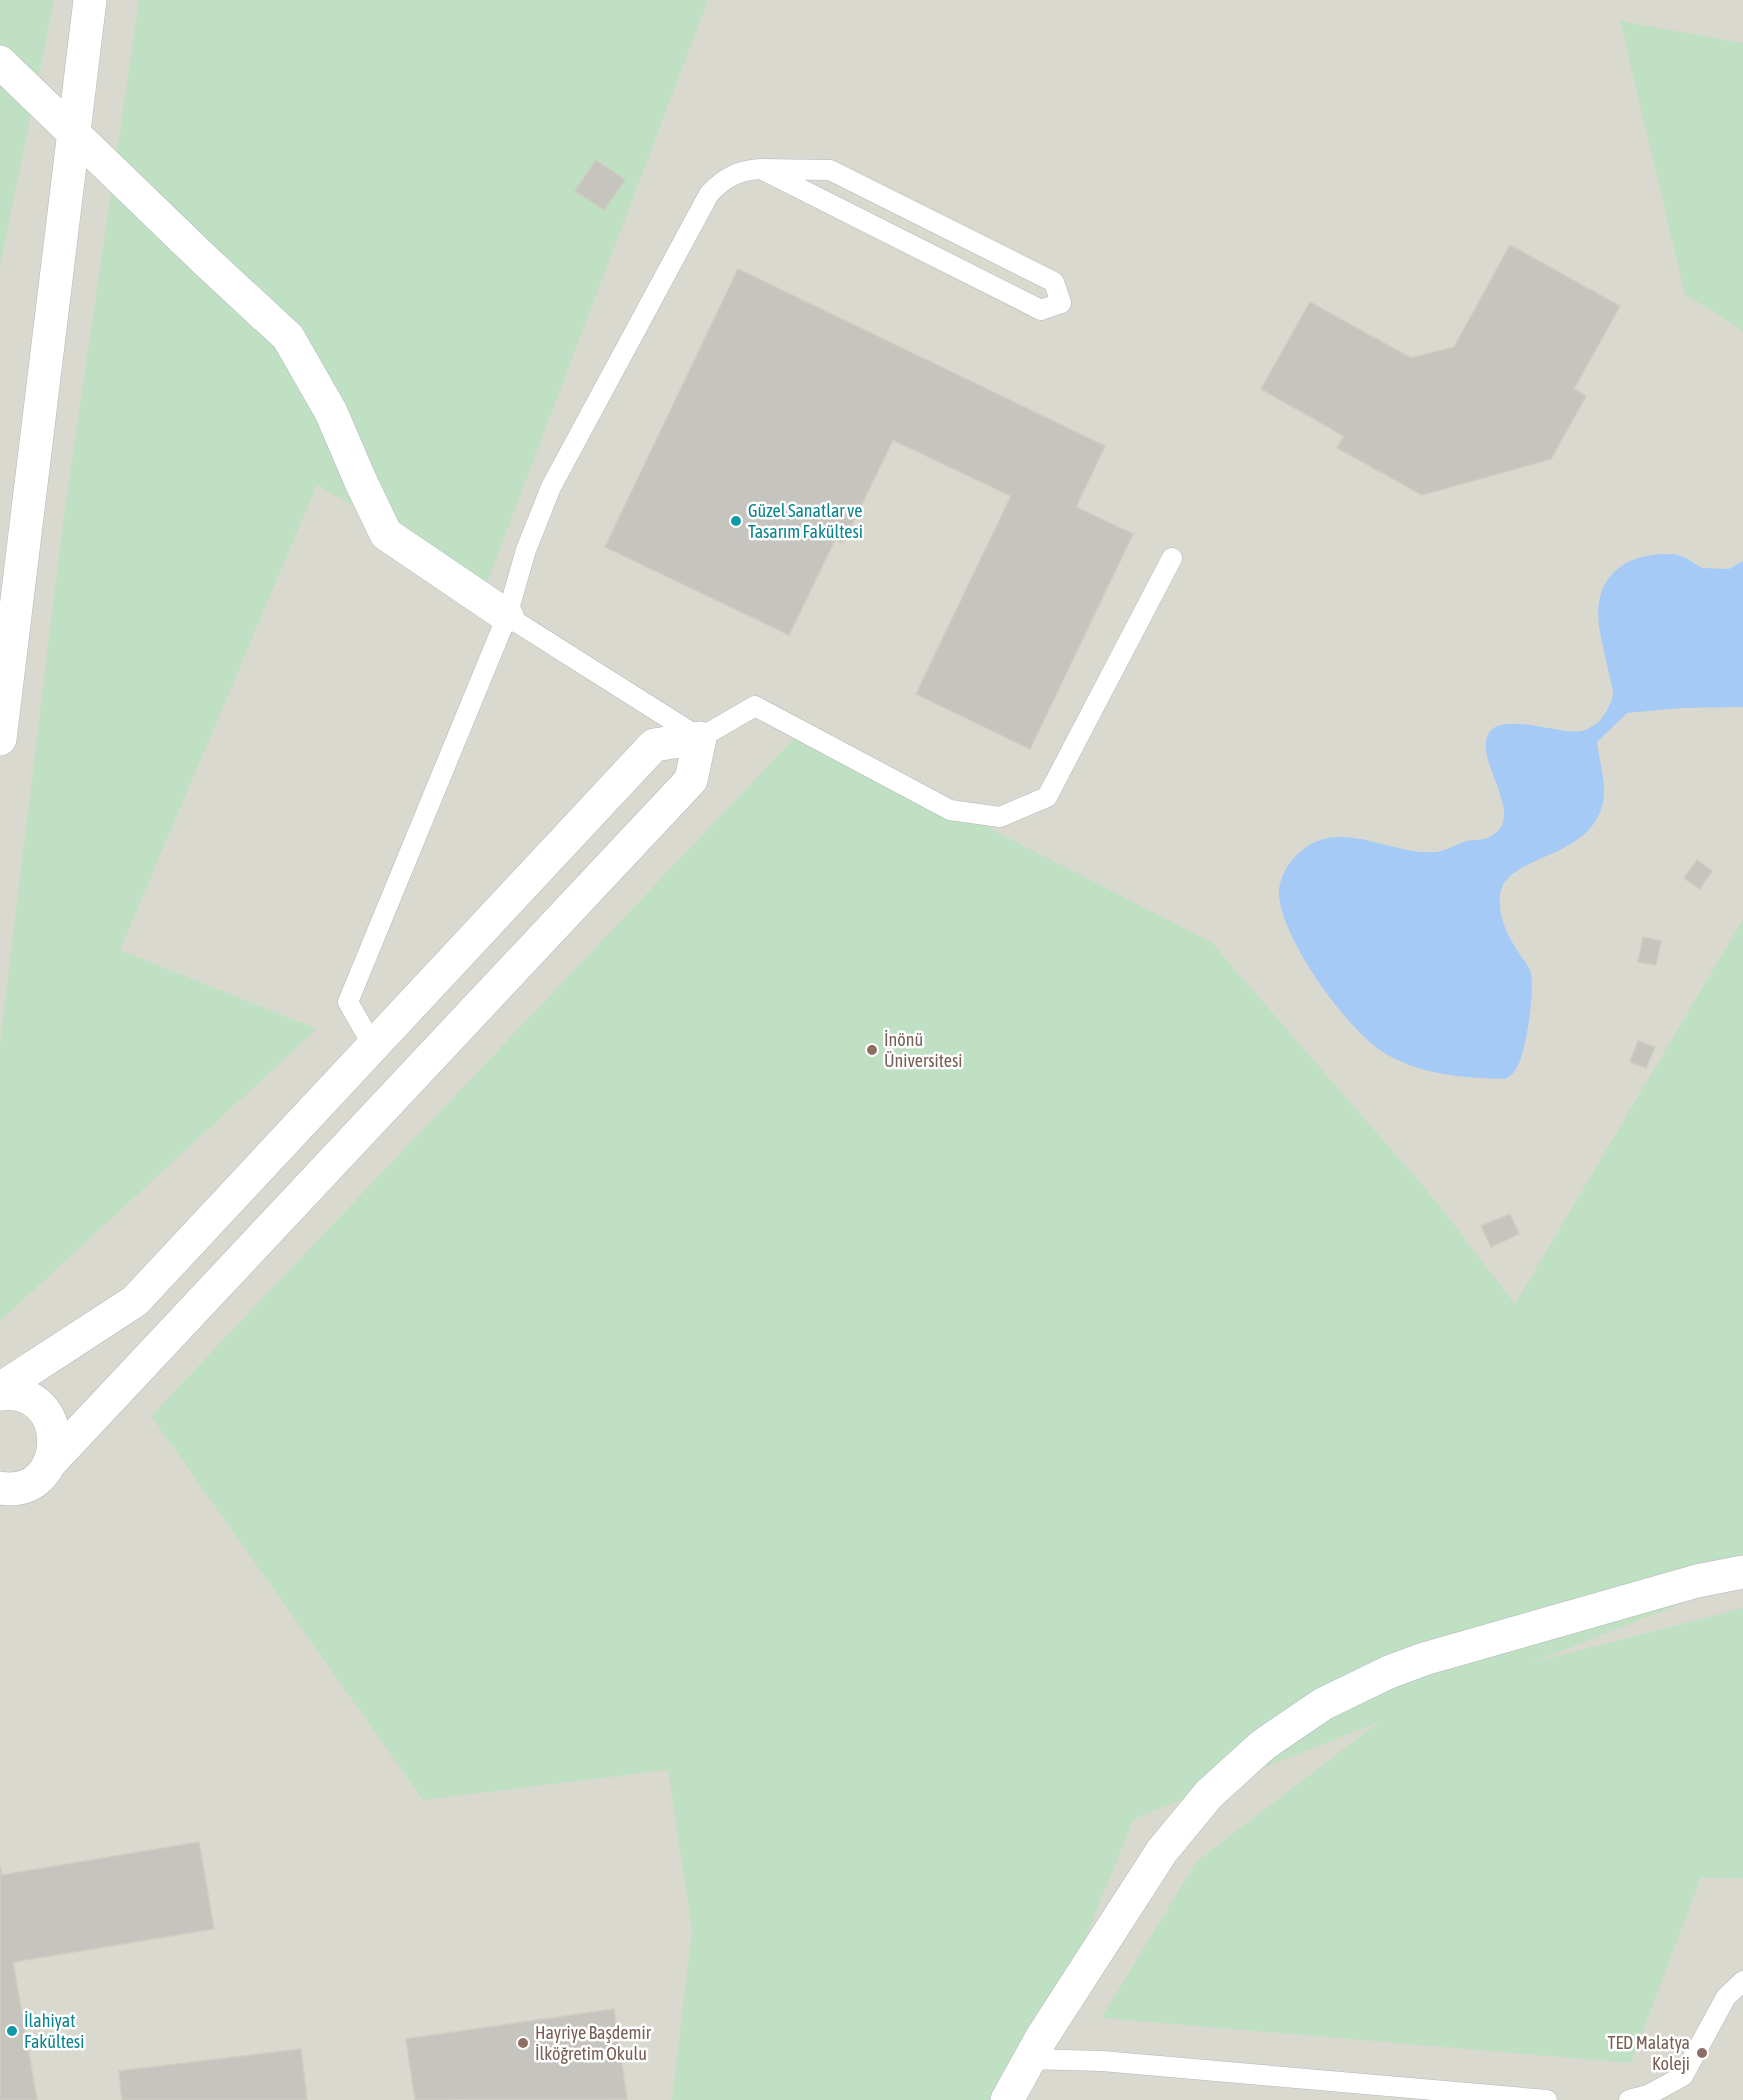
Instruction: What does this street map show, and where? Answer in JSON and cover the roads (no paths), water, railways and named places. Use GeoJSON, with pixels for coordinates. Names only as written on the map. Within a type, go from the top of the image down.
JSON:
{"type":"FeatureCollection","features":[{"type":"Feature","properties":{"kind":"street"},"geometry":{"type":"LineString","coordinates":[[0,740],[90,0]]}},
{"type":"Feature","properties":{"kind":"street"},"geometry":{"type":"LineString","coordinates":[[0,62],[288,337],[331,412],[386,534],[507,615]]}},
{"type":"Feature","properties":{"kind":"street"},"geometry":{"type":"LineString","coordinates":[[0,1389],[135,1301],[654,745],[700,738],[691,780],[43,1473],[33,1482],[7,1495]]}},
{"type":"Feature","properties":{"kind":"street"},"geometry":{"type":"LineString","coordinates":[[0,1394],[21,1395],[44,1410],[54,1435],[55,1448],[51,1462]]}},
{"type":"Feature","properties":{"kind":"street"},"geometry":{"type":"LineString","coordinates":[[1007,2100],[1042,2037],[1162,1851],[1184,1822],[1235,1769],[1292,1724],[1356,1687],[1424,1659],[1697,1581],[1743,1572]]}},
{"type":"Feature","properties":{"kind":"lane"},"geometry":{"type":"LineString","coordinates":[[373,1046],[348,1002],[507,615],[526,550],[551,487],[710,194],[720,183],[746,170],[760,169],[830,170],[1054,282],[1061,303],[1041,310],[760,169]]}},
{"type":"Feature","properties":{"kind":"lane"},"geometry":{"type":"LineString","coordinates":[[507,615],[700,738],[755,706],[950,810],[1000,817],[1047,797],[1172,558]]}},
{"type":"Feature","properties":{"kind":"lane"},"geometry":{"type":"LineString","coordinates":[[1644,2098],[1683,2076],[1726,1997],[1743,1981]]}},
{"type":"Feature","properties":{"kind":"lane"},"geometry":{"type":"LineString","coordinates":[[1030,2059],[1102,2061],[1547,2100]]}},
{"type":"Feature","properties":{"kind":"water"},"geometry":{"type":"Polygon","coordinates":[[[1675,554],[1686,558],[1702,568],[1729,569],[1743,561],[1743,707],[1681,708],[1627,713],[1597,742],[1603,774],[1604,798],[1594,824],[1564,848],[1531,863],[1505,882],[1500,895],[1502,920],[1529,968],[1532,979],[1526,1036],[1520,1061],[1513,1073],[1506,1079],[1440,1074],[1394,1058],[1365,1038],[1349,1021],[1317,980],[1303,957],[1291,935],[1279,896],[1286,869],[1294,857],[1305,848],[1320,840],[1335,837],[1368,841],[1417,852],[1433,852],[1442,851],[1467,841],[1485,839],[1499,830],[1504,819],[1503,806],[1489,763],[1486,749],[1487,737],[1493,729],[1503,725],[1530,725],[1572,732],[1584,730],[1599,722],[1613,694],[1599,622],[1600,596],[1613,573],[1624,564],[1650,555],[1675,554]]]}},
{"type":"Feature","properties":{"kind":"place","name":"Güzel Sanatlar ve Tasarım Fakültesi"},"geometry":{"type":"Point","coordinates":[736,521]}},
{"type":"Feature","properties":{"kind":"place","name":"İnönü Üniversitesi"},"geometry":{"type":"Point","coordinates":[872,1050]}},
{"type":"Feature","properties":{"kind":"place","name":"İlahiyat Fakültesi"},"geometry":{"type":"Point","coordinates":[12,2031]}},
{"type":"Feature","properties":{"kind":"place","name":"Hayriye Başdemir İlköğretim Okulu"},"geometry":{"type":"Point","coordinates":[523,2043]}},
{"type":"Feature","properties":{"kind":"place","name":"TED Malatya Koleji"},"geometry":{"type":"Point","coordinates":[1702,2053]}}]}
